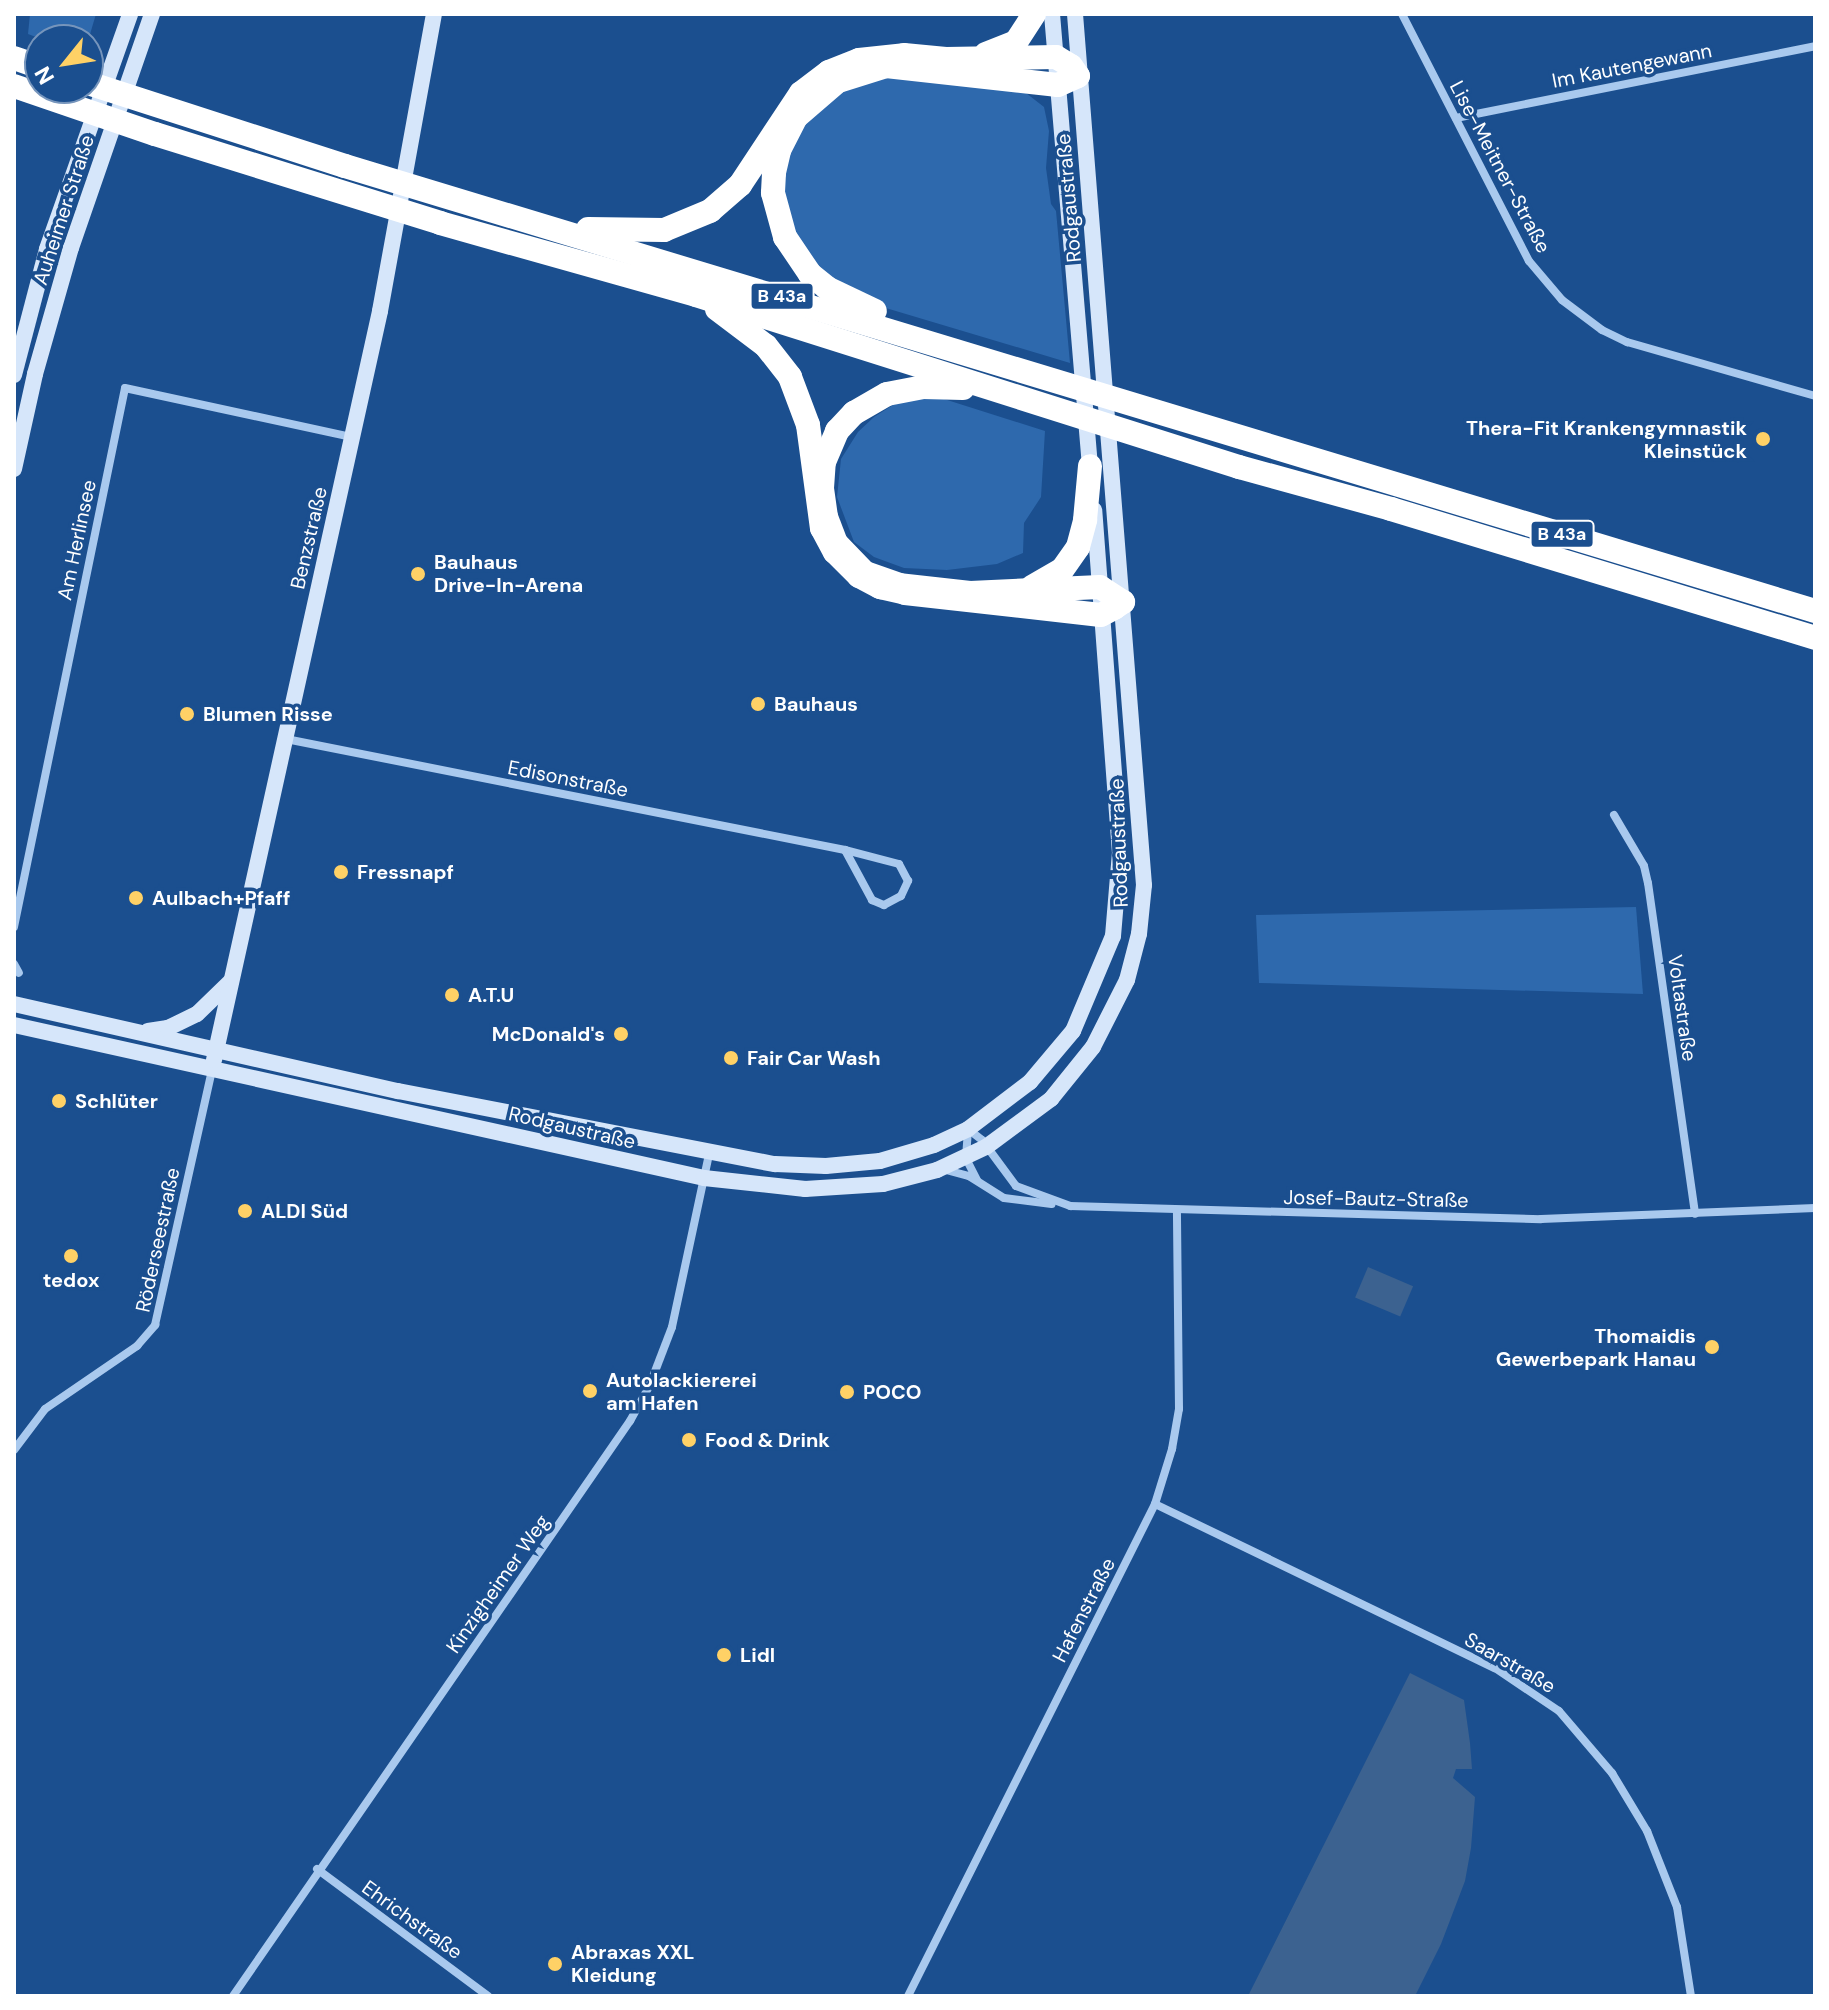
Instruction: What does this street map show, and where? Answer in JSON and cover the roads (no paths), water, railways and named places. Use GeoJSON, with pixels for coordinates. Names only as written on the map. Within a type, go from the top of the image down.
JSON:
{"type":"FeatureCollection","features":[{"type":"Feature","properties":{"kind":"highway"},"geometry":{"type":"LineString","coordinates":[[969,59],[996,52],[1016,42],[1034,14]]}},
{"type":"Feature","properties":{"kind":"highway"},"geometry":{"type":"LineString","coordinates":[[550,227],[642,232],[682,225],[729,196],[748,174],[787,110],[801,93],[829,72],[879,56],[969,59],[1056,57],[1071,66],[1068,80],[907,66],[866,70],[838,81],[810,102],[789,128],[775,162],[773,193],[778,216],[790,246],[810,274],[848,299],[1013,369]]}},
{"type":"Feature","properties":{"kind":"highway","name":"B 43a"},"geometry":{"type":"LineString","coordinates":[[14,86],[155,134],[440,223],[696,295],[1239,467],[1391,509],[1815,638]]}},
{"type":"Feature","properties":{"kind":"highway","name":"B 43a"},"geometry":{"type":"LineString","coordinates":[[104,88],[345,166],[1815,611]]}},
{"type":"Feature","properties":{"kind":"highway"},"geometry":{"type":"LineString","coordinates":[[696,295],[766,346],[790,377],[808,425],[822,528],[835,552],[859,576],[880,587],[905,593],[1101,615],[1123,602],[1100,587],[970,593],[879,580],[854,564],[836,543],[826,517],[822,488],[824,462],[837,431],[854,413],[875,399],[900,390],[946,386],[1016,396]]}},
{"type":"Feature","properties":{"kind":"highway"},"geometry":{"type":"LineString","coordinates":[[1025,590],[1062,570],[1078,547],[1085,520],[1090,466]]}},
{"type":"Feature","properties":{"kind":"main road","name":"Auheimer Straße"},"geometry":{"type":"LineString","coordinates":[[14,375],[47,249],[130,14]]}},
{"type":"Feature","properties":{"kind":"main road","name":"Auheimer Straße"},"geometry":{"type":"LineString","coordinates":[[14,469],[35,374],[71,248],[152,14]]}},
{"type":"Feature","properties":{"kind":"main road","name":"Benzstraße"},"geometry":{"type":"LineString","coordinates":[[212,1069],[383,298],[434,14]]}},
{"type":"Feature","properties":{"kind":"main road"},"geometry":{"type":"LineString","coordinates":[[1052,14],[1056,57]]}},
{"type":"Feature","properties":{"kind":"main road","name":"Rodgaustraße"},"geometry":{"type":"LineString","coordinates":[[14,1004],[709,1154],[775,1164],[853,1164],[904,1155],[968,1129],[1023,1089],[1065,1042],[1089,1001],[1113,936],[1120,853],[1090,466],[1068,80],[1075,14]]}},
{"type":"Feature","properties":{"kind":"main road","name":"Rodgaustraße"},"geometry":{"type":"LineString","coordinates":[[14,1025],[704,1178],[764,1186],[831,1189],[883,1184],[937,1170],[986,1147],[1051,1099],[1093,1047],[1117,1002],[1136,951],[1144,885],[1123,602],[1068,80]]}},
{"type":"Feature","properties":{"kind":"main road"},"geometry":{"type":"LineString","coordinates":[[142,1032],[168,1028],[197,1014],[231,981]]}},
{"type":"Feature","properties":{"kind":"street","name":"Lise-Meitner-Straße"},"geometry":{"type":"LineString","coordinates":[[1402,14],[1529,261],[1553,291],[1583,317],[1627,342],[1815,396]]}},
{"type":"Feature","properties":{"kind":"street","name":"Im Kautengewann"},"geometry":{"type":"LineString","coordinates":[[1456,118],[1815,46]]}},
{"type":"Feature","properties":{"kind":"street","name":"Am Herlinsee"},"geometry":{"type":"LineString","coordinates":[[14,927],[125,388],[352,437]]}},
{"type":"Feature","properties":{"kind":"street","name":"Edisonstraße"},"geometry":{"type":"LineString","coordinates":[[285,738],[845,850],[899,864],[908,881],[901,896],[884,905],[872,900],[845,850]]}},
{"type":"Feature","properties":{"kind":"street","name":"Voltastraße"},"geometry":{"type":"LineString","coordinates":[[1614,815],[1644,866],[1648,883],[1695,1214]]}},
{"type":"Feature","properties":{"kind":"street"},"geometry":{"type":"LineString","coordinates":[[14,964],[19,973]]}},
{"type":"Feature","properties":{"kind":"street","name":"Röderseestraße"},"geometry":{"type":"LineString","coordinates":[[14,1450],[45,1409],[137,1346],[155,1325],[212,1069]]}},
{"type":"Feature","properties":{"kind":"street","name":"Josef-Bautz-Straße"},"geometry":{"type":"LineString","coordinates":[[968,1129],[1016,1186],[1064,1205],[1177,1211],[1541,1219],[1815,1208]]}},
{"type":"Feature","properties":{"kind":"street"},"geometry":{"type":"LineString","coordinates":[[968,1129],[966,1158],[977,1180]]}},
{"type":"Feature","properties":{"kind":"street","name":"Kinzigheimer Weg"},"geometry":{"type":"LineString","coordinates":[[233,1996],[317,1869],[630,1421],[649,1387],[672,1327],[709,1154]]}},
{"type":"Feature","properties":{"kind":"street"},"geometry":{"type":"LineString","coordinates":[[937,1170],[958,1172],[1004,1198],[1064,1205]]}},
{"type":"Feature","properties":{"kind":"street","name":"Hafenstraße"},"geometry":{"type":"LineString","coordinates":[[908,1996],[1155,1504],[1172,1449],[1179,1409],[1177,1211]]}},
{"type":"Feature","properties":{"kind":"street","name":"Saarstraße"},"geometry":{"type":"LineString","coordinates":[[1155,1504],[1495,1668],[1559,1711],[1612,1773],[1662,1865],[1683,1931],[1691,1996]]}},
{"type":"Feature","properties":{"kind":"street","name":"Ehrichstraße"},"geometry":{"type":"LineString","coordinates":[[317,1869],[488,1996]]}},
{"type":"Feature","properties":{"kind":"place","name":"Thera-Fit Krankengymnastik Kleinstück"},"geometry":{"type":"Point","coordinates":[1763,439]}},
{"type":"Feature","properties":{"kind":"place","name":"Bauhaus Drive-In-Arena"},"geometry":{"type":"Point","coordinates":[418,574]}},
{"type":"Feature","properties":{"kind":"place","name":"Bauhaus"},"geometry":{"type":"Point","coordinates":[758,704]}},
{"type":"Feature","properties":{"kind":"place","name":"Blumen Risse"},"geometry":{"type":"Point","coordinates":[187,714]}},
{"type":"Feature","properties":{"kind":"place","name":"Fressnapf"},"geometry":{"type":"Point","coordinates":[341,872]}},
{"type":"Feature","properties":{"kind":"place","name":"Aulbach+Pfaff"},"geometry":{"type":"Point","coordinates":[136,898]}},
{"type":"Feature","properties":{"kind":"place","name":"A.T.U"},"geometry":{"type":"Point","coordinates":[452,995]}},
{"type":"Feature","properties":{"kind":"place","name":"McDonald's"},"geometry":{"type":"Point","coordinates":[621,1034]}},
{"type":"Feature","properties":{"kind":"place","name":"Fair Car Wash"},"geometry":{"type":"Point","coordinates":[731,1058]}},
{"type":"Feature","properties":{"kind":"place","name":"Schlüter"},"geometry":{"type":"Point","coordinates":[59,1101]}},
{"type":"Feature","properties":{"kind":"place","name":"ALDI Süd"},"geometry":{"type":"Point","coordinates":[245,1211]}},
{"type":"Feature","properties":{"kind":"place","name":"tedox"},"geometry":{"type":"Point","coordinates":[71,1256]}},
{"type":"Feature","properties":{"kind":"place","name":"Thomaidis Gewerbepark Hanau"},"geometry":{"type":"Point","coordinates":[1712,1347]}},
{"type":"Feature","properties":{"kind":"place","name":"Autolackiererei am Hafen"},"geometry":{"type":"Point","coordinates":[590,1391]}},
{"type":"Feature","properties":{"kind":"place","name":"POCO"},"geometry":{"type":"Point","coordinates":[847,1392]}},
{"type":"Feature","properties":{"kind":"place","name":"Food & Drink"},"geometry":{"type":"Point","coordinates":[689,1440]}},
{"type":"Feature","properties":{"kind":"place","name":"Lidl"},"geometry":{"type":"Point","coordinates":[724,1655]}},
{"type":"Feature","properties":{"kind":"place","name":"Abraxas XXL Kleidung"},"geometry":{"type":"Point","coordinates":[555,1964]}}]}
